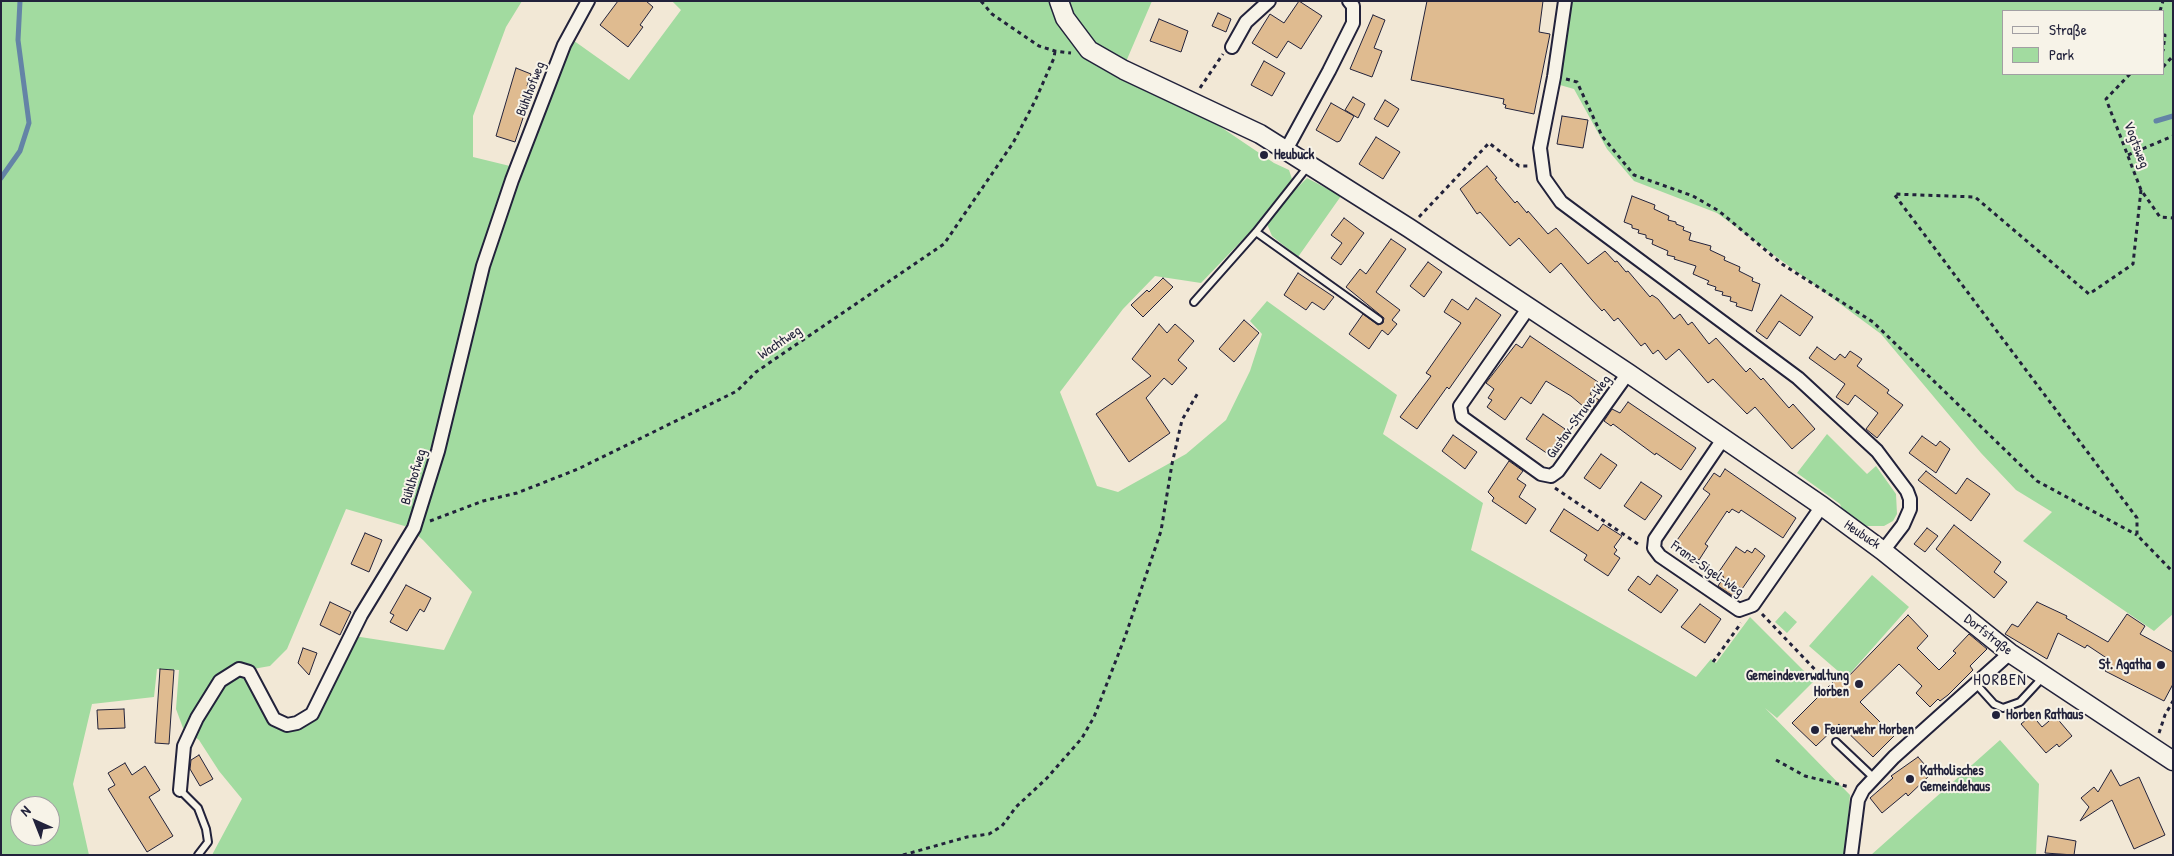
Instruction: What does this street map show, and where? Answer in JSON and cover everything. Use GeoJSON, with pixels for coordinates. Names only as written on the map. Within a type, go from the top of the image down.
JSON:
{"type":"FeatureCollection","features":[{"type":"Feature","properties":{"kind":"street","name":"Bühlhofweg"},"geometry":{"type":"LineString","coordinates":[[180,790],[184,746],[197,718],[220,681],[239,669],[249,672],[274,719],[287,725],[297,723],[312,714],[361,615],[414,528],[438,451],[483,266],[512,180],[564,44],[588,1]]}},
{"type":"Feature","properties":{"kind":"street","name":"Heubuck"},"geometry":{"type":"LineString","coordinates":[[1059,1],[1065,18],[1089,50],[1124,70],[1191,101],[1310,164],[1529,307],[1822,506],[1883,551],[1903,525],[1910,509],[1910,499],[1907,490],[1877,451],[1798,378],[1561,202],[1544,178],[1540,148],[1554,77],[1565,1]]}},
{"type":"Feature","properties":{"kind":"street"},"geometry":{"type":"LineString","coordinates":[[1232,47],[1246,22],[1269,1]]}},
{"type":"Feature","properties":{"kind":"street"},"geometry":{"type":"LineString","coordinates":[[1286,150],[1353,23],[1353,6],[1349,1]]}},
{"type":"Feature","properties":{"kind":"street","name":"Gustav-Struve-Weg"},"geometry":{"type":"LineString","coordinates":[[1529,307],[1460,406],[1462,418],[1541,474],[1551,476],[1558,471],[1628,374]]}},
{"type":"Feature","properties":{"kind":"street","name":"Franz-Sigel-Weg"},"geometry":{"type":"LineString","coordinates":[[1723,439],[1655,539],[1654,548],[1660,556],[1740,610],[1748,606],[1822,506]]}},
{"type":"Feature","properties":{"kind":"street","name":"Dorfstraße"},"geometry":{"type":"LineString","coordinates":[[1883,551],[2010,653],[2173,761]]}},
{"type":"Feature","properties":{"kind":"street"},"geometry":{"type":"LineString","coordinates":[[1852,855],[1858,800],[1863,790],[2010,653]]}},
{"type":"Feature","properties":{"kind":"lane"},"geometry":{"type":"LineString","coordinates":[[1194,302],[1256,232],[1310,164]]}},
{"type":"Feature","properties":{"kind":"lane"},"geometry":{"type":"LineString","coordinates":[[1256,232],[1379,320]]}},
{"type":"Feature","properties":{"kind":"lane"},"geometry":{"type":"LineString","coordinates":[[1976,684],[1994,704],[2003,708],[2020,702],[2044,675]]}},
{"type":"Feature","properties":{"kind":"lane"},"geometry":{"type":"LineString","coordinates":[[1836,742],[1874,778]]}},
{"type":"Feature","properties":{"kind":"lane"},"geometry":{"type":"LineString","coordinates":[[180,790],[198,808],[206,829],[208,842],[198,855]]}},
{"type":"Feature","properties":{"kind":"path"},"geometry":{"type":"LineString","coordinates":[[981,1],[992,14],[1010,29],[1039,46],[1055,51],[1075,53],[1089,50]]}},
{"type":"Feature","properties":{"kind":"path"},"geometry":{"type":"LineString","coordinates":[[1191,101],[1220,57],[1232,47]]}},
{"type":"Feature","properties":{"kind":"path","name":"Wachtweg"},"geometry":{"type":"LineString","coordinates":[[414,528],[483,500],[517,493],[578,469],[737,391],[756,372],[944,244],[1013,143],[1035,101],[1054,58],[1055,51]]}},
{"type":"Feature","properties":{"kind":"path"},"geometry":{"type":"LineString","coordinates":[[2164,67],[2173,56]]}},
{"type":"Feature","properties":{"kind":"path","name":"Vogtsweg"},"geometry":{"type":"LineString","coordinates":[[2129,75],[2106,99],[2141,190],[2160,217],[2173,218]]}},
{"type":"Feature","properties":{"kind":"path"},"geometry":{"type":"LineString","coordinates":[[1554,77],[1577,82],[1602,136],[1634,175],[1693,196],[1719,211],[1782,264],[1873,322],[2037,481],[2137,535],[2173,572]]}},
{"type":"Feature","properties":{"kind":"path"},"geometry":{"type":"LineString","coordinates":[[2128,155],[2173,136]]}},
{"type":"Feature","properties":{"kind":"path"},"geometry":{"type":"LineString","coordinates":[[1409,228],[1489,143],[1519,166],[1541,166]]}},
{"type":"Feature","properties":{"kind":"path"},"geometry":{"type":"LineString","coordinates":[[2137,535],[2137,518],[1894,194],[1975,197],[2089,294],[2133,264],[2141,190]]}},
{"type":"Feature","properties":{"kind":"path"},"geometry":{"type":"LineString","coordinates":[[903,855],[966,837],[989,834],[1002,826],[1016,807],[1048,778],[1082,738],[1094,718],[1112,673],[1152,558],[1163,522],[1172,464],[1182,420],[1199,391]]}},
{"type":"Feature","properties":{"kind":"path"},"geometry":{"type":"LineString","coordinates":[[1551,476],[1556,489],[1643,547],[1654,548]]}},
{"type":"Feature","properties":{"kind":"path"},"geometry":{"type":"LineString","coordinates":[[1713,662],[1744,618],[1748,606],[1823,678]]}},
{"type":"Feature","properties":{"kind":"path"},"geometry":{"type":"LineString","coordinates":[[2154,748],[2165,715],[2173,702]]}},
{"type":"Feature","properties":{"kind":"path"},"geometry":{"type":"LineString","coordinates":[[1776,760],[1804,776],[1863,790]]}},
{"type":"Feature","properties":{"kind":"green space"},"geometry":{"type":"Polygon","coordinates":[[[1,1],[522,1],[506,27],[473,116],[473,157],[514,167],[563,33],[629,80],[681,10],[672,1],[1152,1],[1119,78],[1206,117],[1274,163],[1289,170],[1292,179],[1251,231],[1201,283],[1155,276],[1123,309],[1060,392],[1097,486],[1118,492],[1186,454],[1226,420],[1250,371],[1262,334],[1250,321],[1267,301],[1397,395],[1383,434],[1483,503],[1471,550],[1696,677],[1711,659],[1716,663],[1750,617],[1814,681],[1777,718],[1765,708],[1850,795],[1845,855],[212,855],[242,799],[219,771],[199,740],[183,728],[176,709],[179,670],[157,669],[154,697],[92,704],[73,784],[89,855],[1,855],[1,1]],[[346,509],[287,649],[270,666],[253,669],[271,708],[282,719],[293,720],[306,713],[354,636],[444,650],[472,592],[423,540],[408,527],[346,509]]]}},
{"type":"Feature","properties":{"kind":"green space"},"geometry":{"type":"Polygon","coordinates":[[[1565,1],[2173,1],[2173,614],[2154,631],[2023,541],[2052,512],[2016,490],[1981,453],[1881,334],[1717,213],[1634,181],[1607,149],[1574,89],[1560,85],[1565,1]]]}},
{"type":"Feature","properties":{"kind":"green space"},"geometry":{"type":"Polygon","coordinates":[[[1307,178],[1341,196],[1298,257],[1272,236],[1267,224],[1287,198],[1307,178]]]}},
{"type":"Feature","properties":{"kind":"green space"},"geometry":{"type":"Polygon","coordinates":[[[1827,434],[1867,474],[1876,466],[1896,494],[1897,514],[1893,521],[1884,526],[1866,526],[1842,509],[1840,504],[1797,473],[1827,434]]]}},
{"type":"Feature","properties":{"kind":"green space"},"geometry":{"type":"Polygon","coordinates":[[[1872,575],[1909,607],[1846,678],[1809,646],[1872,575]]]}},
{"type":"Feature","properties":{"kind":"green space"},"geometry":{"type":"Polygon","coordinates":[[[1785,611],[1797,622],[1787,633],[1775,622],[1785,611]]]}},
{"type":"Feature","properties":{"kind":"green space"},"geometry":{"type":"Polygon","coordinates":[[[2000,740],[2039,784],[2036,855],[1871,855],[2000,740]]]}},
{"type":"Feature","properties":{"kind":"building"},"geometry":{"type":"Polygon","coordinates":[[[618,1],[646,1],[653,7],[640,25],[643,27],[628,47],[600,25],[618,1]]]}},
{"type":"Feature","properties":{"kind":"building"},"geometry":{"type":"Polygon","coordinates":[[[1299,1],[1322,16],[1301,49],[1288,41],[1277,58],[1252,43],[1270,14],[1284,23],[1299,1]]]}},
{"type":"Feature","properties":{"kind":"building"},"geometry":{"type":"Polygon","coordinates":[[[1427,1],[1543,1],[1539,32],[1550,34],[1534,114],[1505,108],[1506,105],[1503,104],[1504,99],[1411,80],[1427,1]]]}},
{"type":"Feature","properties":{"kind":"building"},"geometry":{"type":"Polygon","coordinates":[[[1218,13],[1231,19],[1226,32],[1212,26],[1218,13]]]}},
{"type":"Feature","properties":{"kind":"building"},"geometry":{"type":"Polygon","coordinates":[[[1373,15],[1385,20],[1374,48],[1382,51],[1372,77],[1350,69],[1373,15]]]}},
{"type":"Feature","properties":{"kind":"building"},"geometry":{"type":"Polygon","coordinates":[[[1159,19],[1188,31],[1181,52],[1150,41],[1159,19]]]}},
{"type":"Feature","properties":{"kind":"building"},"geometry":{"type":"Polygon","coordinates":[[[1264,61],[1285,73],[1272,96],[1251,85],[1264,61]]]}},
{"type":"Feature","properties":{"kind":"building"},"geometry":{"type":"Polygon","coordinates":[[[516,68],[531,74],[527,86],[533,88],[515,142],[496,136],[516,68]]]}},
{"type":"Feature","properties":{"kind":"building"},"geometry":{"type":"Polygon","coordinates":[[[1353,97],[1365,104],[1358,118],[1345,110],[1353,97]]]}},
{"type":"Feature","properties":{"kind":"building"},"geometry":{"type":"Polygon","coordinates":[[[1385,100],[1399,109],[1388,127],[1374,119],[1385,100]]]}},
{"type":"Feature","properties":{"kind":"building"},"geometry":{"type":"Polygon","coordinates":[[[1331,103],[1354,116],[1340,141],[1337,142],[1316,130],[1331,103]]]}},
{"type":"Feature","properties":{"kind":"building"},"geometry":{"type":"Polygon","coordinates":[[[1562,116],[1588,120],[1583,148],[1557,144],[1562,116]]]}},
{"type":"Feature","properties":{"kind":"building"},"geometry":{"type":"Polygon","coordinates":[[[1376,137],[1400,152],[1383,179],[1359,164],[1376,137]]]}},
{"type":"Feature","properties":{"kind":"building"},"geometry":{"type":"Polygon","coordinates":[[[1487,166],[1515,203],[1517,201],[1527,213],[1528,211],[1548,234],[1556,228],[1588,264],[1605,251],[1626,272],[1628,271],[1650,297],[1652,295],[1658,299],[1674,319],[1680,314],[1688,325],[1692,322],[1709,344],[1716,338],[1746,372],[1750,368],[1761,380],[1763,378],[1789,408],[1793,404],[1815,429],[1792,449],[1755,407],[1747,414],[1713,379],[1708,383],[1679,349],[1666,360],[1658,350],[1653,354],[1645,343],[1641,346],[1618,318],[1614,321],[1604,309],[1602,311],[1561,263],[1550,273],[1519,238],[1510,246],[1480,212],[1477,214],[1460,189],[1487,166]]]}},
{"type":"Feature","properties":{"kind":"building"},"geometry":{"type":"Polygon","coordinates":[[[1632,196],[1655,205],[1654,209],[1669,216],[1668,220],[1676,222],[1676,224],[1684,227],[1683,230],[1691,233],[1689,240],[1711,246],[1710,250],[1725,257],[1724,260],[1740,267],[1739,271],[1753,278],[1752,281],[1760,284],[1752,311],[1736,306],[1737,303],[1730,301],[1731,297],[1722,295],[1723,292],[1715,290],[1716,287],[1707,284],[1709,281],[1693,274],[1696,266],[1667,255],[1668,251],[1652,244],[1653,240],[1646,238],[1646,235],[1638,233],[1639,230],[1632,228],[1632,225],[1624,222],[1632,196]]]}},
{"type":"Feature","properties":{"kind":"building"},"geometry":{"type":"Polygon","coordinates":[[[1344,218],[1364,233],[1341,265],[1331,258],[1342,243],[1331,235],[1344,218]]]}},
{"type":"Feature","properties":{"kind":"building"},"geometry":{"type":"Polygon","coordinates":[[[1391,239],[1406,249],[1376,292],[1400,310],[1392,320],[1397,324],[1388,335],[1382,330],[1369,349],[1349,334],[1363,314],[1378,325],[1383,323],[1384,318],[1346,287],[1360,269],[1366,274],[1391,239]]]}},
{"type":"Feature","properties":{"kind":"building"},"geometry":{"type":"Polygon","coordinates":[[[1428,262],[1442,272],[1424,297],[1410,286],[1428,262]]]}},
{"type":"Feature","properties":{"kind":"building"},"geometry":{"type":"Polygon","coordinates":[[[1298,273],[1334,297],[1324,310],[1312,302],[1306,310],[1284,295],[1298,273]]]}},
{"type":"Feature","properties":{"kind":"building"},"geometry":{"type":"Polygon","coordinates":[[[1163,278],[1173,287],[1143,317],[1131,305],[1147,290],[1149,292],[1163,278]]]}},
{"type":"Feature","properties":{"kind":"building"},"geometry":{"type":"Polygon","coordinates":[[[1781,295],[1813,317],[1800,336],[1779,321],[1767,339],[1756,331],[1781,295]]]}},
{"type":"Feature","properties":{"kind":"building"},"geometry":{"type":"Polygon","coordinates":[[[1476,298],[1501,315],[1449,389],[1447,387],[1417,429],[1400,417],[1431,376],[1426,373],[1461,323],[1444,312],[1452,299],[1468,310],[1476,298]]]}},
{"type":"Feature","properties":{"kind":"building"},"geometry":{"type":"Polygon","coordinates":[[[1244,320],[1259,333],[1234,362],[1219,349],[1244,320]]]}},
{"type":"Feature","properties":{"kind":"building"},"geometry":{"type":"Polygon","coordinates":[[[1159,324],[1167,333],[1175,324],[1194,341],[1178,360],[1187,368],[1172,385],[1164,378],[1146,398],[1170,433],[1129,462],[1096,414],[1151,376],[1132,359],[1159,324]]]}},
{"type":"Feature","properties":{"kind":"building"},"geometry":{"type":"Polygon","coordinates":[[[1530,336],[1598,382],[1590,394],[1599,400],[1590,412],[1571,396],[1546,381],[1531,404],[1521,397],[1505,420],[1487,407],[1492,400],[1488,398],[1494,389],[1486,383],[1516,344],[1522,348],[1530,336]]]}},
{"type":"Feature","properties":{"kind":"building"},"geometry":{"type":"Polygon","coordinates":[[[1817,347],[1835,360],[1840,354],[1845,358],[1850,351],[1862,359],[1857,366],[1889,390],[1887,393],[1903,405],[1877,438],[1866,429],[1878,413],[1855,395],[1848,405],[1836,397],[1845,384],[1809,358],[1817,347]]]}},
{"type":"Feature","properties":{"kind":"building"},"geometry":{"type":"Polygon","coordinates":[[[1628,402],[1696,448],[1681,470],[1656,453],[1655,455],[1613,424],[1611,426],[1604,421],[1612,409],[1620,413],[1628,402]]]}},
{"type":"Feature","properties":{"kind":"building"},"geometry":{"type":"Polygon","coordinates":[[[1543,414],[1565,429],[1548,454],[1526,439],[1543,414]]]}},
{"type":"Feature","properties":{"kind":"building"},"geometry":{"type":"Polygon","coordinates":[[[1453,435],[1477,452],[1465,469],[1442,451],[1453,435]]]}},
{"type":"Feature","properties":{"kind":"building"},"geometry":{"type":"Polygon","coordinates":[[[1922,436],[1936,446],[1940,441],[1950,449],[1936,473],[1909,453],[1922,436]]]}},
{"type":"Feature","properties":{"kind":"building"},"geometry":{"type":"Polygon","coordinates":[[[1601,454],[1617,465],[1600,489],[1584,478],[1601,454]]]}},
{"type":"Feature","properties":{"kind":"building"},"geometry":{"type":"Polygon","coordinates":[[[1509,461],[1523,471],[1517,479],[1526,485],[1519,497],[1536,509],[1526,524],[1492,501],[1494,498],[1488,492],[1509,461]]]}},
{"type":"Feature","properties":{"kind":"building"},"geometry":{"type":"Polygon","coordinates":[[[1725,469],[1796,518],[1783,538],[1741,510],[1739,513],[1732,509],[1729,513],[1727,511],[1705,544],[1708,546],[1699,560],[1691,554],[1689,558],[1678,551],[1681,547],[1675,543],[1710,494],[1703,489],[1714,473],[1720,477],[1725,469]]]}},
{"type":"Feature","properties":{"kind":"building"},"geometry":{"type":"Polygon","coordinates":[[[1926,471],[1956,494],[1967,478],[1990,494],[1971,521],[1918,480],[1926,471]]]}},
{"type":"Feature","properties":{"kind":"building"},"geometry":{"type":"Polygon","coordinates":[[[1641,482],[1662,496],[1645,520],[1624,506],[1641,482]]]}},
{"type":"Feature","properties":{"kind":"building"},"geometry":{"type":"Polygon","coordinates":[[[1564,509],[1598,531],[1603,524],[1622,536],[1614,547],[1617,550],[1614,554],[1620,558],[1608,576],[1584,560],[1587,555],[1550,531],[1564,509]]]}},
{"type":"Feature","properties":{"kind":"building"},"geometry":{"type":"Polygon","coordinates":[[[1954,525],[2001,562],[1994,572],[2007,582],[1994,598],[1936,549],[1954,525]]]}},
{"type":"Feature","properties":{"kind":"building"},"geometry":{"type":"Polygon","coordinates":[[[1927,528],[1938,536],[1925,552],[1914,544],[1927,528]]]}},
{"type":"Feature","properties":{"kind":"building"},"geometry":{"type":"Polygon","coordinates":[[[365,533],[382,540],[369,572],[351,564],[365,533]]]}},
{"type":"Feature","properties":{"kind":"building"},"geometry":{"type":"Polygon","coordinates":[[[1736,547],[1745,553],[1747,550],[1752,553],[1755,548],[1765,556],[1742,589],[1739,587],[1733,596],[1718,586],[1724,577],[1718,573],[1736,547]]]}},
{"type":"Feature","properties":{"kind":"building"},"geometry":{"type":"Polygon","coordinates":[[[1657,575],[1678,590],[1661,613],[1628,590],[1638,576],[1650,585],[1657,575]]]}},
{"type":"Feature","properties":{"kind":"building"},"geometry":{"type":"Polygon","coordinates":[[[406,585],[431,598],[424,612],[420,609],[407,631],[390,622],[394,615],[390,613],[406,585]]]}},
{"type":"Feature","properties":{"kind":"building"},"geometry":{"type":"Polygon","coordinates":[[[330,602],[351,612],[340,635],[320,625],[330,602]]]}},
{"type":"Feature","properties":{"kind":"building"},"geometry":{"type":"Polygon","coordinates":[[[2037,602],[2067,616],[2066,618],[2108,642],[2127,614],[2145,626],[2140,634],[2173,652],[2173,684],[2164,701],[2105,671],[2111,661],[2087,645],[2085,648],[2058,633],[2047,659],[2005,634],[2012,624],[2018,627],[2037,602]]]}},
{"type":"Feature","properties":{"kind":"building"},"geometry":{"type":"Polygon","coordinates":[[[1700,604],[1721,619],[1705,643],[1681,627],[1700,604]]]}},
{"type":"Feature","properties":{"kind":"building","name":"Gemeindeverwaltung Horben"},"geometry":{"type":"Polygon","coordinates":[[[1908,615],[1928,636],[1917,648],[1939,670],[1956,653],[1953,651],[1969,634],[1987,649],[1970,666],[1973,670],[1948,695],[1940,701],[1938,699],[1930,707],[1916,693],[1922,686],[1899,664],[1860,702],[1894,736],[1873,757],[1839,724],[1816,746],[1792,723],[1838,677],[1843,682],[1908,615]]]}},
{"type":"Feature","properties":{"kind":"building"},"geometry":{"type":"Polygon","coordinates":[[[303,648],[317,653],[309,675],[298,663],[303,648]]]}},
{"type":"Feature","properties":{"kind":"building"},"geometry":{"type":"Polygon","coordinates":[[[160,669],[174,670],[169,744],[155,743],[160,669]]]}},
{"type":"Feature","properties":{"kind":"building"},"geometry":{"type":"Polygon","coordinates":[[[124,709],[125,728],[98,729],[97,710],[124,709]]]}},
{"type":"Feature","properties":{"kind":"building"},"geometry":{"type":"Polygon","coordinates":[[[2032,715],[2042,727],[2055,716],[2072,736],[2059,747],[2057,744],[2046,753],[2021,724],[2032,715]]]}},
{"type":"Feature","properties":{"kind":"building"},"geometry":{"type":"Polygon","coordinates":[[[199,755],[213,779],[200,786],[190,769],[191,760],[199,755]]]}},
{"type":"Feature","properties":{"kind":"building"},"geometry":{"type":"Polygon","coordinates":[[[1918,757],[1932,773],[1908,796],[1906,793],[1882,813],[1870,798],[1893,778],[1891,776],[1918,757]]]}},
{"type":"Feature","properties":{"kind":"building"},"geometry":{"type":"Polygon","coordinates":[[[125,763],[132,775],[145,766],[160,790],[149,797],[173,836],[147,852],[108,789],[115,785],[108,773],[125,763]]]}},
{"type":"Feature","properties":{"kind":"building"},"geometry":{"type":"Polygon","coordinates":[[[2111,770],[2120,786],[2139,777],[2165,835],[2134,849],[2112,800],[2080,821],[2089,807],[2081,798],[2094,787],[2098,792],[2111,770]]]}},
{"type":"Feature","properties":{"kind":"building"},"geometry":{"type":"Polygon","coordinates":[[[2048,836],[2076,841],[2074,855],[2045,853],[2048,836]]]}},
{"type":"Feature","properties":{"kind":"waterway"},"geometry":{"type":"LineString","coordinates":[[1,178],[20,151],[29,123],[18,40],[20,1]]}},
{"type":"Feature","properties":{"kind":"waterway"},"geometry":{"type":"LineString","coordinates":[[2156,121],[2173,116]]}},
{"type":"Feature","properties":{"kind":"place","name":"Heubuck"},"geometry":{"type":"Point","coordinates":[1264,155]}},
{"type":"Feature","properties":{"kind":"place","name":"St. Agatha"},"geometry":{"type":"Point","coordinates":[2161,665]}},
{"type":"Feature","properties":{"kind":"place","name":"Gemeindeverwaltung Horben"},"geometry":{"type":"Point","coordinates":[1859,684]}},
{"type":"Feature","properties":{"kind":"place","name":"Horben Rathaus"},"geometry":{"type":"Point","coordinates":[1996,715]}},
{"type":"Feature","properties":{"kind":"place","name":"Feuerwehr Horben"},"geometry":{"type":"Point","coordinates":[1815,730]}},
{"type":"Feature","properties":{"kind":"place","name":"Katholisches Gemeindehaus"},"geometry":{"type":"Point","coordinates":[1910,779]}},
{"type":"Feature","properties":{"kind":"district","name":"HORBEN"},"geometry":{"type":"Point","coordinates":[2000,681]}}]}
